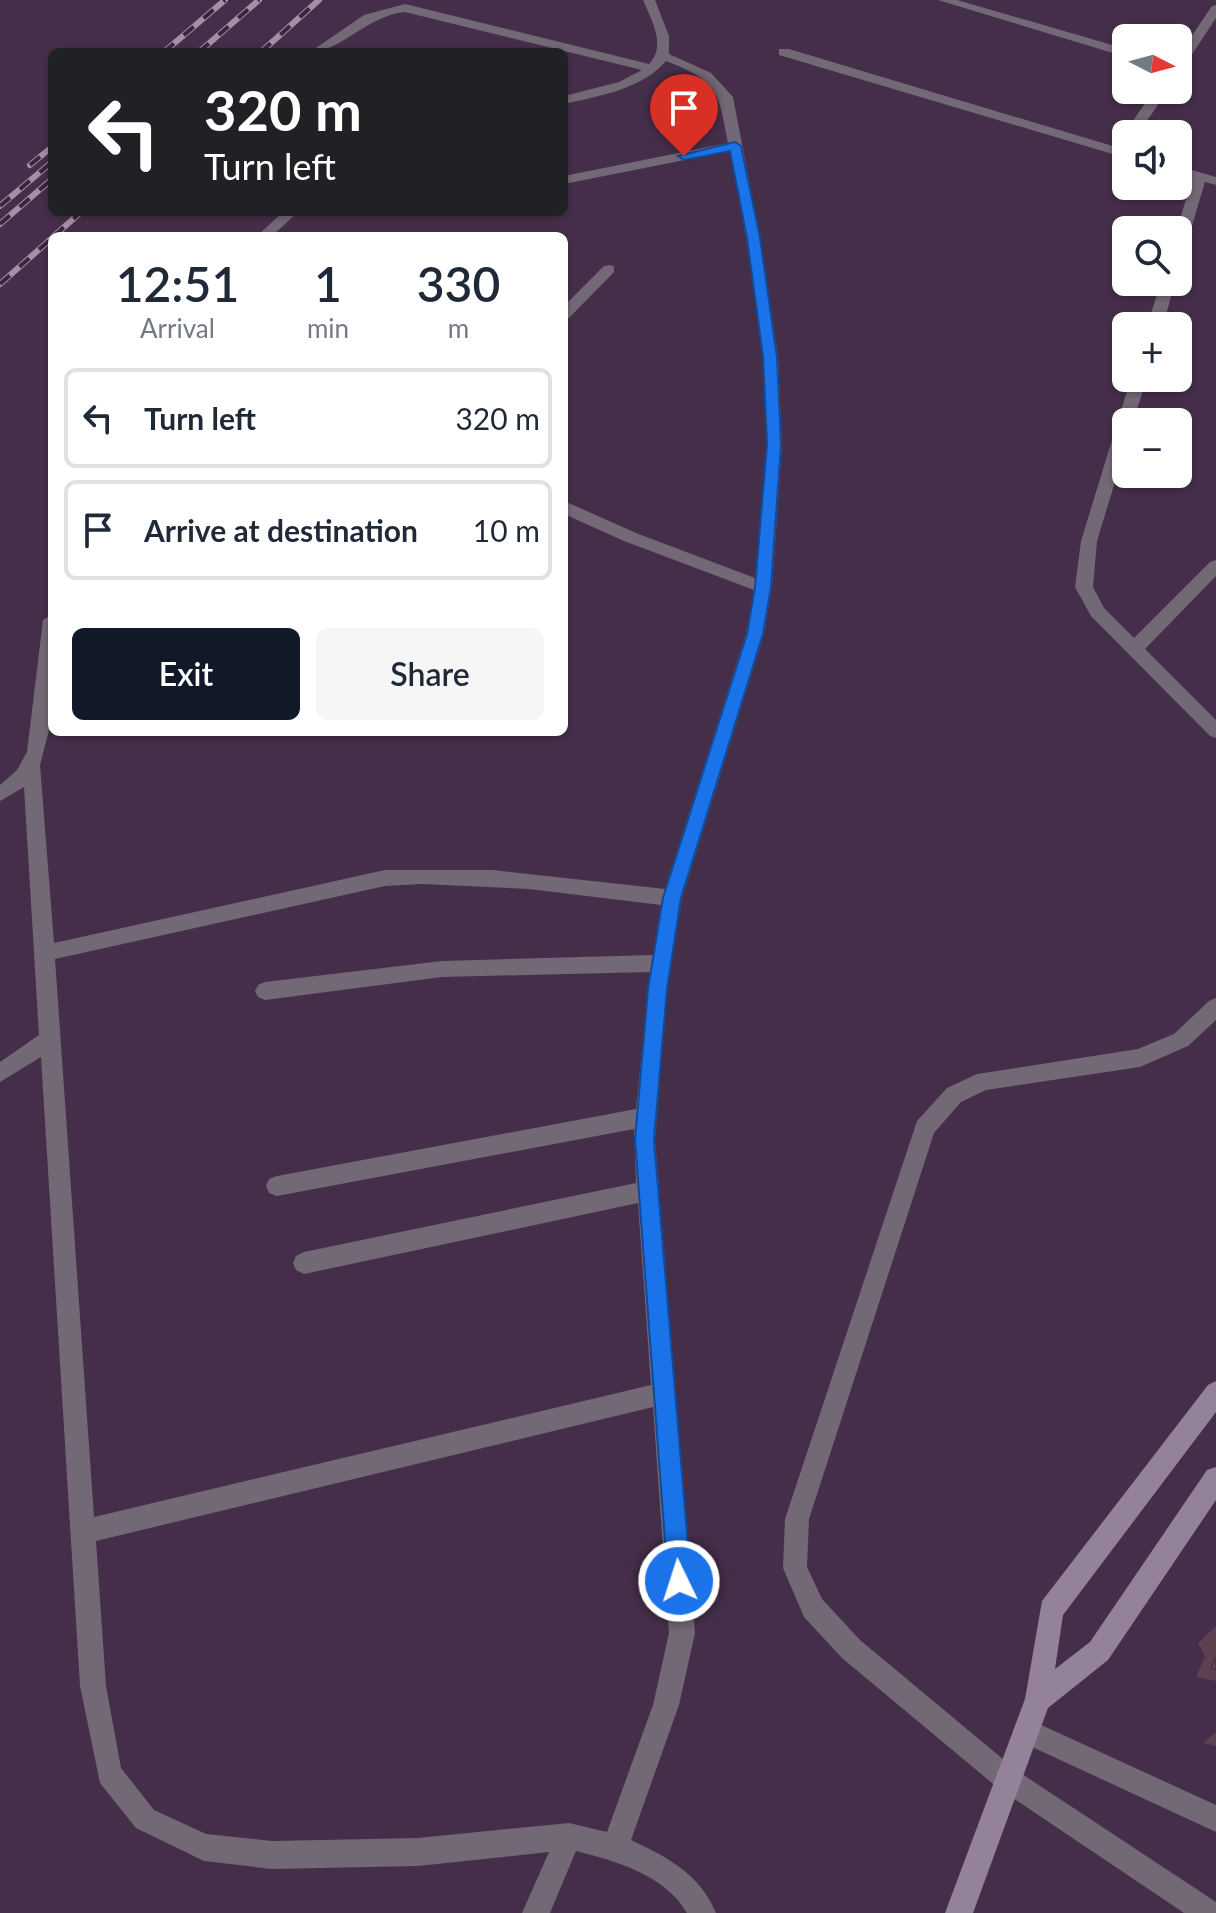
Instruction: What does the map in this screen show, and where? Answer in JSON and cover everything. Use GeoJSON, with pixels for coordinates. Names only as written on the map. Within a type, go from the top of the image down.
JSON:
{"type":"FeatureCollection","features":[{"type":"Feature","properties":{"kind":"street"},"geometry":{"type":"LineString","coordinates":[[568,99],[600,93],[659,62],[665,44],[649,0]]}},
{"type":"Feature","properties":{"kind":"street"},"geometry":{"type":"LineString","coordinates":[[944,0],[1112,49]]}},
{"type":"Feature","properties":{"kind":"street"},"geometry":{"type":"LineString","coordinates":[[322,48],[378,12],[405,8],[698,69],[715,81],[726,97],[753,238],[770,357],[774,444],[763,587],[748,660],[672,898],[661,963],[644,1140],[682,1633],[666,1705],[615,1847]]}},
{"type":"Feature","properties":{"kind":"street"},"geometry":{"type":"LineString","coordinates":[[1192,44],[1216,9]]}},
{"type":"Feature","properties":{"kind":"street"},"geometry":{"type":"LineString","coordinates":[[784,52],[1112,146]]}},
{"type":"Feature","properties":{"kind":"street"},"geometry":{"type":"LineString","coordinates":[[568,179],[735,146]]}},
{"type":"Feature","properties":{"kind":"street"},"geometry":{"type":"LineString","coordinates":[[1192,174],[1216,181]]}},
{"type":"Feature","properties":{"kind":"street"},"geometry":{"type":"LineString","coordinates":[[1188,216],[1200,176]]}},
{"type":"Feature","properties":{"kind":"street"},"geometry":{"type":"LineString","coordinates":[[268,232],[286,216]]}},
{"type":"Feature","properties":{"kind":"street"},"geometry":{"type":"LineString","coordinates":[[568,311],[609,269]]}},
{"type":"Feature","properties":{"kind":"street"},"geometry":{"type":"LineString","coordinates":[[1135,392],[1089,541],[1084,587],[1097,612],[1216,731]]}},
{"type":"Feature","properties":{"kind":"street"},"geometry":{"type":"LineString","coordinates":[[568,509],[630,537],[763,587]]}},
{"type":"Feature","properties":{"kind":"street"},"geometry":{"type":"LineString","coordinates":[[1134,649],[1216,566]]}},
{"type":"Feature","properties":{"kind":"street"},"geometry":{"type":"LineString","coordinates":[[48,667],[42,737],[32,767],[93,1686],[109,1774],[145,1819],[204,1847],[272,1855],[418,1852],[569,1836],[615,1847],[660,1868],[691,1894],[702,1913]]}},
{"type":"Feature","properties":{"kind":"street"},"geometry":{"type":"LineString","coordinates":[[0,794],[12,788],[32,767]]}},
{"type":"Feature","properties":{"kind":"street"},"geometry":{"type":"LineString","coordinates":[[44,953],[385,878],[433,874],[479,876],[672,898]]}},
{"type":"Feature","properties":{"kind":"street"},"geometry":{"type":"LineString","coordinates":[[265,991],[442,969],[661,963]]}},
{"type":"Feature","properties":{"kind":"street"},"geometry":{"type":"LineString","coordinates":[[1208,1913],[1007,1779],[851,1649],[813,1608],[795,1568],[797,1519],[925,1128],[954,1095],[984,1081],[1140,1058],[1181,1040],[1216,1007]]}},
{"type":"Feature","properties":{"kind":"street"},"geometry":{"type":"LineString","coordinates":[[0,1073],[49,1040]]}},
{"type":"Feature","properties":{"kind":"street"},"geometry":{"type":"LineString","coordinates":[[277,1186],[646,1117]]}},
{"type":"Feature","properties":{"kind":"street"},"geometry":{"type":"LineString","coordinates":[[304,1263],[648,1191]]}},
{"type":"Feature","properties":{"kind":"street"},"geometry":{"type":"LineString","coordinates":[[82,1532],[665,1393]]}},
{"type":"Feature","properties":{"kind":"street"},"geometry":{"type":"LineString","coordinates":[[959,1913],[1038,1699],[1051,1610],[1216,1393]]}},
{"type":"Feature","properties":{"kind":"street"},"geometry":{"type":"LineString","coordinates":[[1038,1699],[1099,1651],[1216,1479]]}},
{"type":"Feature","properties":{"kind":"street"},"geometry":{"type":"LineString","coordinates":[[1026,1731],[1216,1819]]}},
{"type":"Feature","properties":{"kind":"street"},"geometry":{"type":"LineString","coordinates":[[536,1913],[569,1836]]}},
{"type":"Feature","properties":{"kind":"railway"},"geometry":{"type":"LineString","coordinates":[[169,48],[225,0]]}},
{"type":"Feature","properties":{"kind":"railway"},"geometry":{"type":"LineString","coordinates":[[204,48],[259,0]]}},
{"type":"Feature","properties":{"kind":"railway"},"geometry":{"type":"LineString","coordinates":[[265,48],[319,0]]}},
{"type":"Feature","properties":{"kind":"railway"},"geometry":{"type":"LineString","coordinates":[[30,165],[48,150]]}},
{"type":"Feature","properties":{"kind":"railway"},"geometry":{"type":"LineString","coordinates":[[0,206],[48,165]]}},
{"type":"Feature","properties":{"kind":"railway"},"geometry":{"type":"LineString","coordinates":[[0,224],[48,182]]}},
{"type":"Feature","properties":{"kind":"railway"},"geometry":{"type":"LineString","coordinates":[[58,232],[76,216]]}},
{"type":"Feature","properties":{"kind":"railway"},"geometry":{"type":"LineString","coordinates":[[0,284],[48,242]]}},
{"type":"Feature","properties":{"kind":"route"},"geometry":{"type":"LineString","coordinates":[[679,1581],[644,1140],[657,989],[672,898],[755,634],[763,587],[774,444],[770,357],[753,238],[735,146],[684,156]]}}]}
